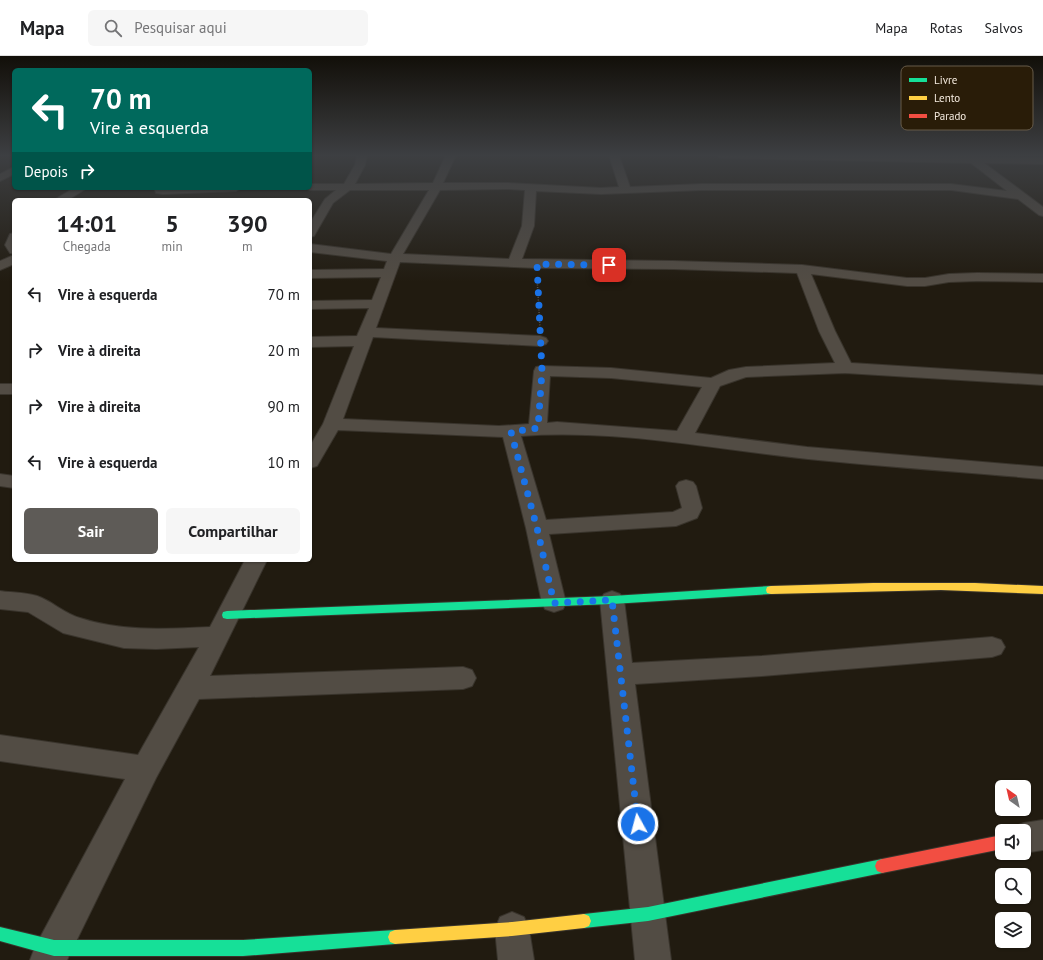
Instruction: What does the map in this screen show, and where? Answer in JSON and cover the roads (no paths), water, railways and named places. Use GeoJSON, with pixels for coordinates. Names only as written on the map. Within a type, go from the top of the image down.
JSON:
{"type":"FeatureCollection","features":[{"type":"Feature","properties":{"kind":"street"},"geometry":{"type":"LineString","coordinates":[[312,230],[329,201],[334,197]]}},
{"type":"Feature","properties":{"kind":"street"},"geometry":{"type":"LineString","coordinates":[[312,459],[332,424],[395,258],[430,197]]}},
{"type":"Feature","properties":{"kind":"street"},"geometry":{"type":"LineString","coordinates":[[514,263],[528,226],[530,197]]}},
{"type":"Feature","properties":{"kind":"street"},"geometry":{"type":"LineString","coordinates":[[1023,197],[1043,213]]}},
{"type":"Feature","properties":{"kind":"street"},"geometry":{"type":"LineString","coordinates":[[312,248],[395,258],[537,264],[674,265],[802,269],[836,272],[907,282],[924,282],[949,278],[977,277],[1043,278]]}},
{"type":"Feature","properties":{"kind":"street"},"geometry":{"type":"LineString","coordinates":[[0,266],[12,260]]}},
{"type":"Feature","properties":{"kind":"street"},"geometry":{"type":"LineString","coordinates":[[802,269],[827,331],[845,368]]}},
{"type":"Feature","properties":{"kind":"street"},"geometry":{"type":"LineString","coordinates":[[312,274],[389,273]]}},
{"type":"Feature","properties":{"kind":"street"},"geometry":{"type":"LineString","coordinates":[[312,305],[377,304]]}},
{"type":"Feature","properties":{"kind":"street"},"geometry":{"type":"LineString","coordinates":[[312,342],[365,336],[540,341]]}},
{"type":"Feature","properties":{"kind":"street"},"geometry":{"type":"LineString","coordinates":[[538,428],[542,371],[611,373],[713,383],[729,375],[746,372],[845,368],[1043,380]]}},
{"type":"Feature","properties":{"kind":"street"},"geometry":{"type":"LineString","coordinates":[[683,437],[713,383]]}},
{"type":"Feature","properties":{"kind":"street"},"geometry":{"type":"LineString","coordinates":[[0,389],[12,389]]}},
{"type":"Feature","properties":{"kind":"street"},"geometry":{"type":"LineString","coordinates":[[332,424],[511,432],[538,428],[683,437],[807,453],[1043,473]]}},
{"type":"Feature","properties":{"kind":"street"},"geometry":{"type":"LineString","coordinates":[[511,432],[537,528],[554,603]]}},
{"type":"Feature","properties":{"kind":"street"},"geometry":{"type":"LineString","coordinates":[[0,480],[12,482]]}},
{"type":"Feature","properties":{"kind":"street"},"geometry":{"type":"LineString","coordinates":[[537,528],[676,519],[690,513],[692,508],[686,486]]}},
{"type":"Feature","properties":{"kind":"street"},"geometry":{"type":"LineString","coordinates":[[51,954],[255,562]]}},
{"type":"Feature","properties":{"kind":"street"},"geometry":{"type":"LineString","coordinates":[[0,600],[33,604],[72,626],[124,638],[156,639],[222,625],[750,591],[920,586],[990,587],[1043,590]]}},
{"type":"Feature","properties":{"kind":"street"},"geometry":{"type":"LineString","coordinates":[[612,600],[653,960]]}},
{"type":"Feature","properties":{"kind":"street"},"geometry":{"type":"LineString","coordinates":[[620,674],[762,666],[992,646]]}},
{"type":"Feature","properties":{"kind":"street"},"geometry":{"type":"LineString","coordinates":[[190,688],[463,678]]}},
{"type":"Feature","properties":{"kind":"street"},"geometry":{"type":"LineString","coordinates":[[0,748],[146,770]]}},
{"type":"Feature","properties":{"kind":"street"},"geometry":{"type":"LineString","coordinates":[[1031,837],[1043,835]]}},
{"type":"Feature","properties":{"kind":"street"},"geometry":{"type":"LineString","coordinates":[[0,934],[51,954],[242,954],[514,944],[648,914],[995,843]]}}]}
